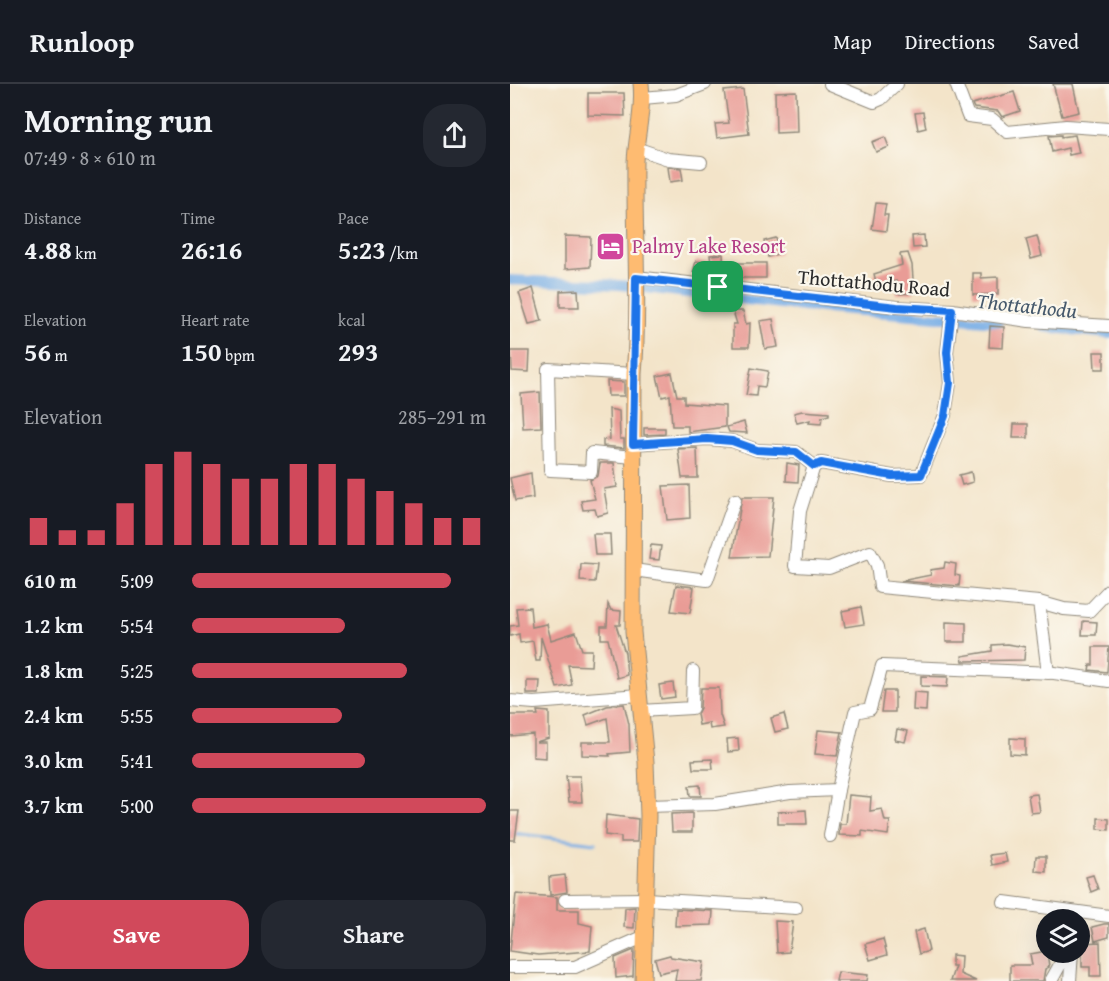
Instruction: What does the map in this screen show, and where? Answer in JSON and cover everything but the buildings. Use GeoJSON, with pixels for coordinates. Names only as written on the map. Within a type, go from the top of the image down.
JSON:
{"type":"FeatureCollection","features":[{"type":"Feature","properties":{"kind":"main road"},"geometry":{"type":"LineString","coordinates":[[642,91],[636,148],[637,344],[634,375],[633,632],[647,806],[643,981]]}},
{"type":"Feature","properties":{"kind":"street"},"geometry":{"type":"LineString","coordinates":[[642,91],[676,95],[705,84]]}},
{"type":"Feature","properties":{"kind":"street"},"geometry":{"type":"LineString","coordinates":[[830,84],[874,102],[881,99],[897,84]]}},
{"type":"Feature","properties":{"kind":"street"},"geometry":{"type":"LineString","coordinates":[[956,84],[968,116],[992,119],[1007,132],[1066,126],[1109,129]]}},
{"type":"Feature","properties":{"kind":"street"},"geometry":{"type":"LineString","coordinates":[[636,148],[668,159],[701,162]]}},
{"type":"Feature","properties":{"kind":"street","name":"Thottathodu Road"},"geometry":{"type":"LineString","coordinates":[[636,283],[897,307],[952,315],[1109,326]]}},
{"type":"Feature","properties":{"kind":"street"},"geometry":{"type":"LineString","coordinates":[[952,315],[947,352],[950,383],[945,416],[921,475],[892,476],[821,463],[814,466],[800,511],[795,566],[829,568],[852,557],[870,552],[877,565],[880,587],[1039,602],[1064,609],[1089,611],[1109,590]]}},
{"type":"Feature","properties":{"kind":"street"},"geometry":{"type":"LineString","coordinates":[[634,375],[548,369],[550,470],[591,472],[592,453],[633,451],[707,439],[732,441],[757,450],[796,452],[814,466]]}},
{"type":"Feature","properties":{"kind":"street"},"geometry":{"type":"LineString","coordinates":[[633,570],[707,580],[735,500]]}},
{"type":"Feature","properties":{"kind":"street"},"geometry":{"type":"LineString","coordinates":[[1039,602],[1047,673]]}},
{"type":"Feature","properties":{"kind":"street"},"geometry":{"type":"LineString","coordinates":[[830,836],[855,712],[870,709],[882,666],[1047,673],[1109,681]]}},
{"type":"Feature","properties":{"kind":"street"},"geometry":{"type":"LineString","coordinates":[[640,711],[692,708],[693,671]]}},
{"type":"Feature","properties":{"kind":"street"},"geometry":{"type":"LineString","coordinates":[[510,701],[534,703],[639,694]]}},
{"type":"Feature","properties":{"kind":"street"},"geometry":{"type":"LineString","coordinates":[[647,806],[715,804],[790,792],[838,790]]}},
{"type":"Feature","properties":{"kind":"street"},"geometry":{"type":"LineString","coordinates":[[565,900],[646,899],[796,908]]}},
{"type":"Feature","properties":{"kind":"street"},"geometry":{"type":"LineString","coordinates":[[1004,902],[1039,909]]}},
{"type":"Feature","properties":{"kind":"street"},"geometry":{"type":"LineString","coordinates":[[1090,917],[1109,916]]}},
{"type":"Feature","properties":{"kind":"street"},"geometry":{"type":"LineString","coordinates":[[510,967],[575,967],[643,937]]}},
{"type":"Feature","properties":{"kind":"street"},"geometry":{"type":"LineString","coordinates":[[1051,981],[1061,963]]}},
{"type":"Feature","properties":{"kind":"street"},"geometry":{"type":"LineString","coordinates":[[1070,981],[1071,963]]}},
{"type":"Feature","properties":{"kind":"waterway","name":"Thottathodu"},"geometry":{"type":"LineString","coordinates":[[510,280],[620,285],[790,305],[998,322]]}},
{"type":"Feature","properties":{"kind":"waterway","name":"Thottathodu"},"geometry":{"type":"LineString","coordinates":[[1044,327],[1109,334]]}},
{"type":"Feature","properties":{"kind":"waterway"},"geometry":{"type":"LineString","coordinates":[[510,833],[596,843]]}},
{"type":"Feature","properties":{"kind":"place","name":"Palmy Lake Resort"},"geometry":{"type":"Point","coordinates":[611,246]}},
{"type":"Feature","properties":{"kind":"route"},"geometry":{"type":"LineString","coordinates":[[636,278],[718,287],[897,307],[952,310],[947,352],[950,383],[945,416],[921,475],[892,476],[821,463],[814,466],[796,452],[757,450],[732,441],[707,439],[662,444],[633,444],[637,344],[636,278]]}}]}
